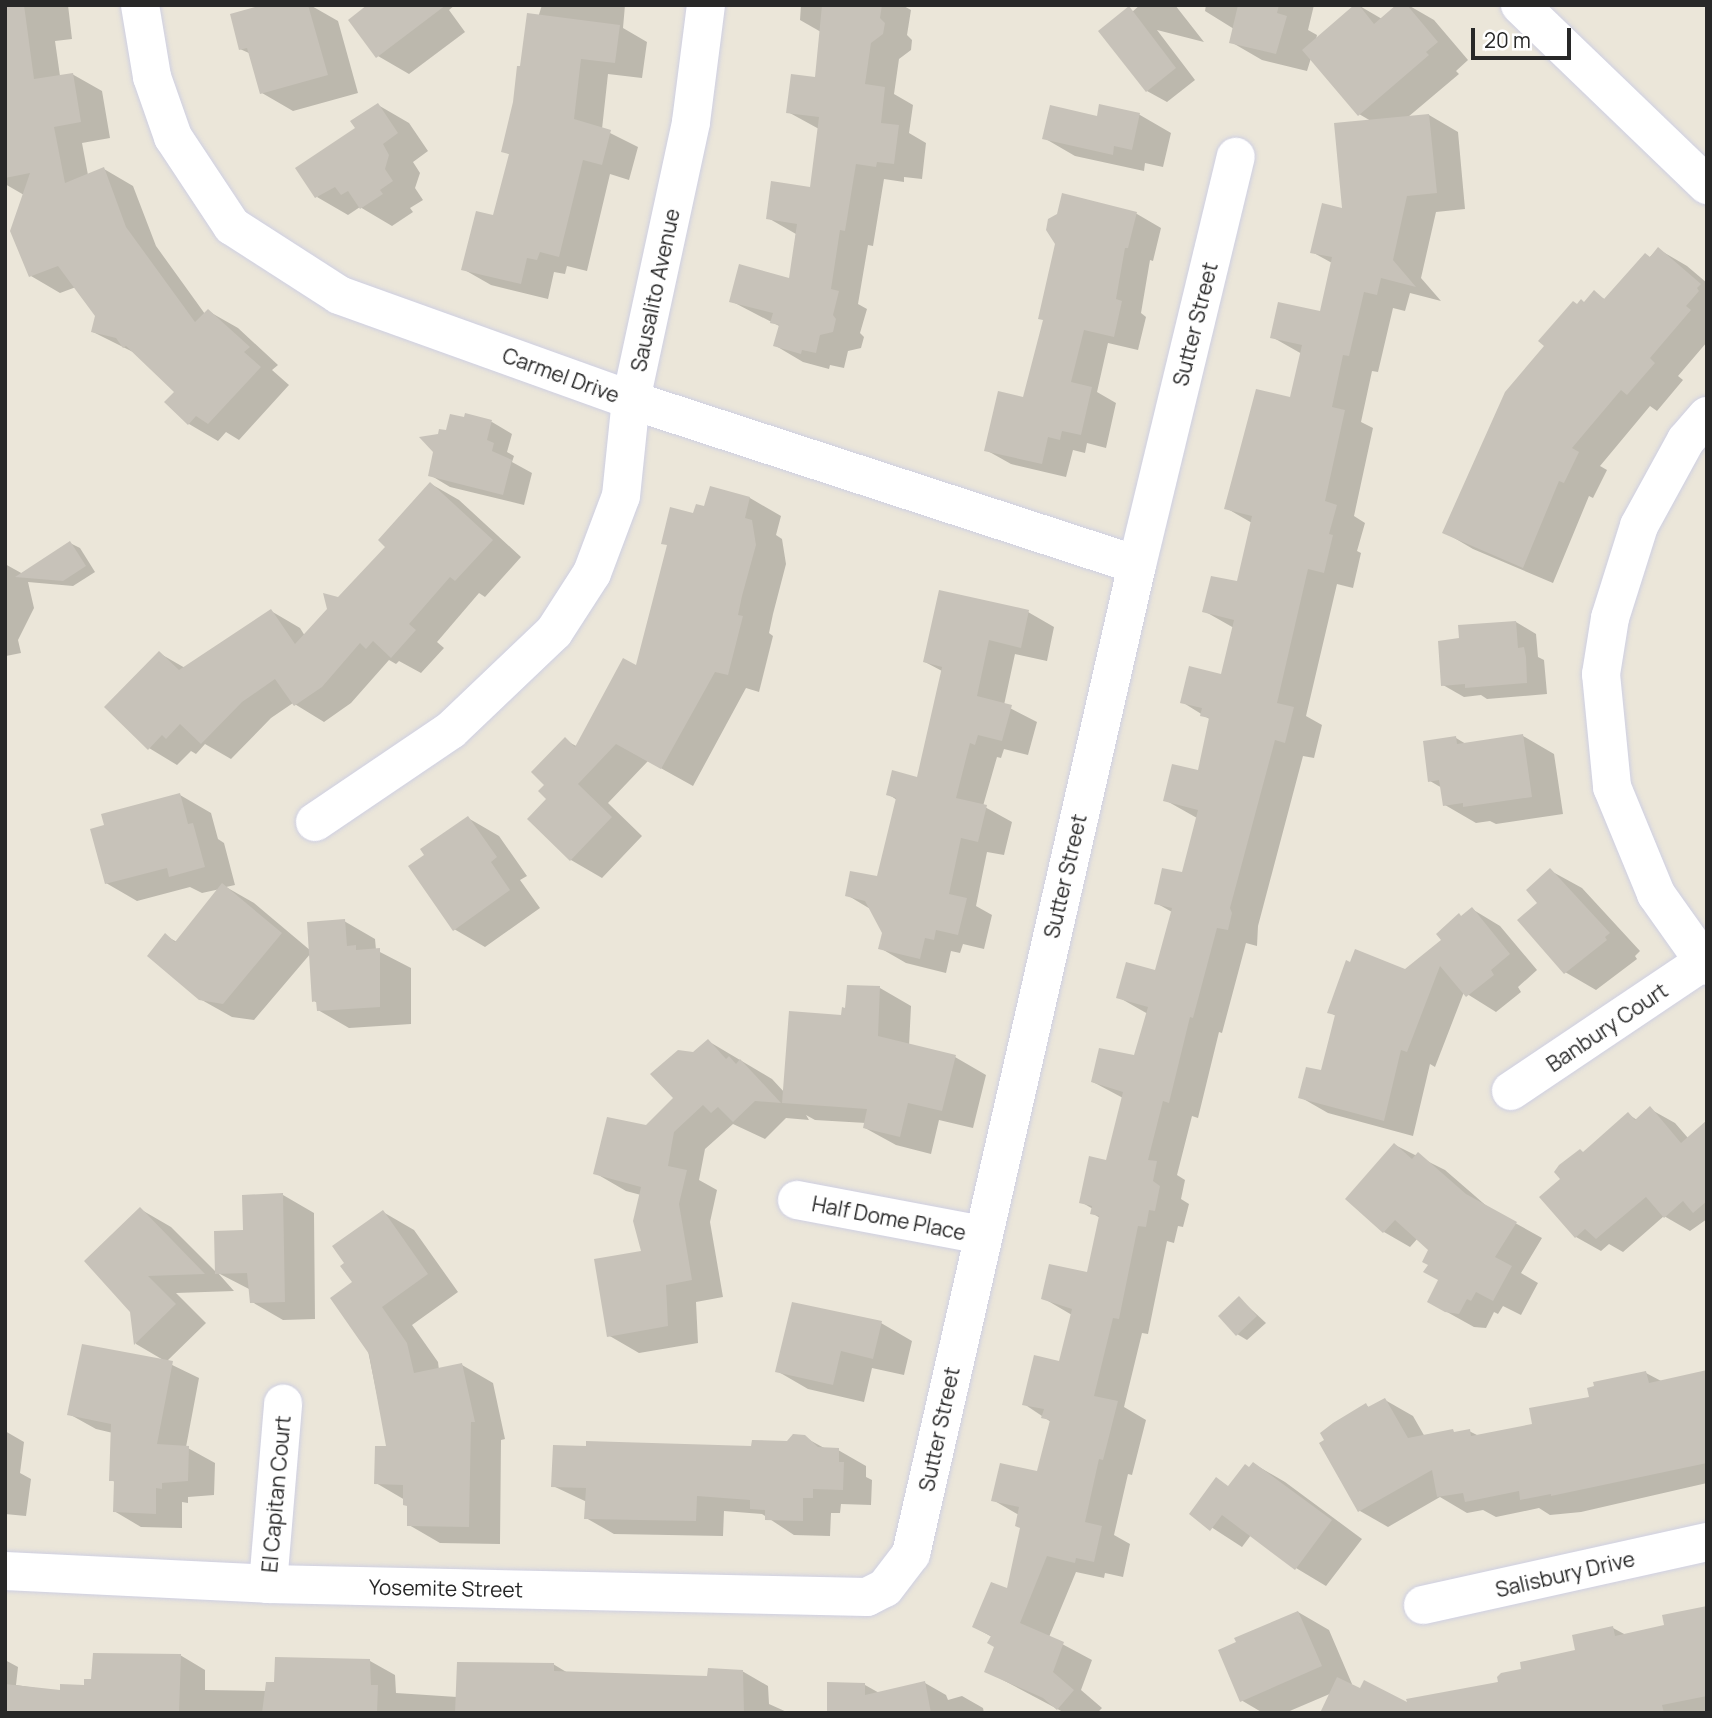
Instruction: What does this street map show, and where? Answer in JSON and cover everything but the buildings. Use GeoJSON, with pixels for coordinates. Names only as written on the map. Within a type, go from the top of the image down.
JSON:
{"type":"FeatureCollection","features":[{"type":"Feature","properties":{"kind":"street","name":"Carmel Drive"},"geometry":{"type":"LineString","coordinates":[[140,5],[152,76],[173,137],[232,226],[338,295],[631,400],[1137,565]]}},
{"type":"Feature","properties":{"kind":"street","name":"Sausalito Avenue"},"geometry":{"type":"LineString","coordinates":[[315,822],[451,730],[554,632],[592,573],[621,496],[631,400],[691,122],[706,5]]}},
{"type":"Feature","properties":{"kind":"street"},"geometry":{"type":"LineString","coordinates":[[1520,5],[1707,185]]}},
{"type":"Feature","properties":{"kind":"street","name":"Sutter Street"},"geometry":{"type":"LineString","coordinates":[[885,1588],[911,1554],[1137,565],[1236,158]]}},
{"type":"Feature","properties":{"kind":"street"},"geometry":{"type":"LineString","coordinates":[[1705,964],[1656,894],[1612,787],[1601,674],[1610,618],[1639,526],[1686,440],[1707,416]]}},
{"type":"Feature","properties":{"kind":"street","name":"Banbury Court"},"geometry":{"type":"LineString","coordinates":[[1511,1091],[1705,964]]}},
{"type":"Feature","properties":{"kind":"street","name":"Half Dome Place"},"geometry":{"type":"LineString","coordinates":[[796,1200],[982,1236]]}},
{"type":"Feature","properties":{"kind":"street","name":"El Capitan Court"},"geometry":{"type":"LineString","coordinates":[[268,1584],[283,1405]]}},
{"type":"Feature","properties":{"kind":"street","name":"Salisbury Drive"},"geometry":{"type":"LineString","coordinates":[[1423,1605],[1707,1542]]}},
{"type":"Feature","properties":{"kind":"street","name":"Yosemite Street"},"geometry":{"type":"LineString","coordinates":[[5,1571],[268,1584],[867,1597],[885,1588]]}}]}
